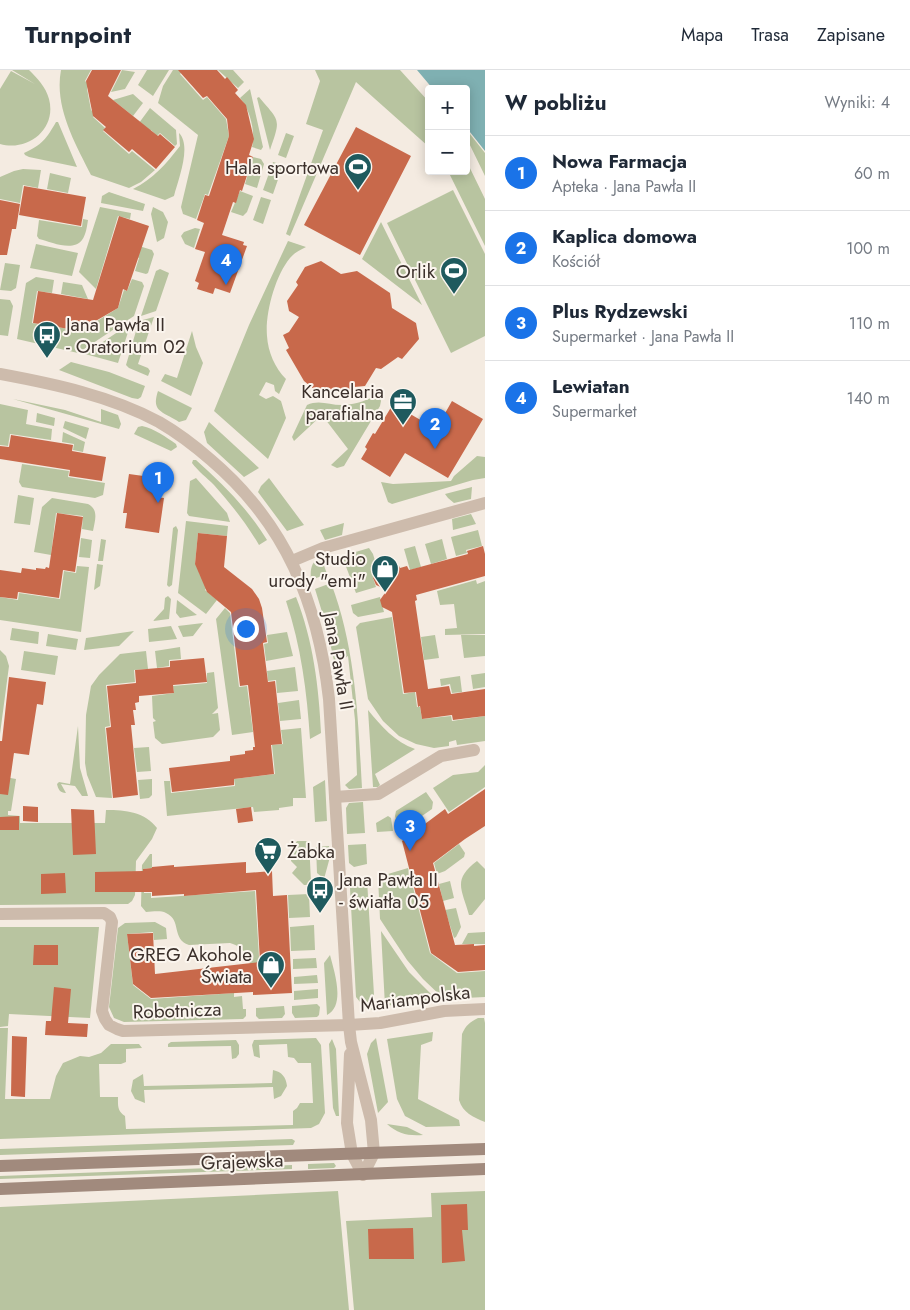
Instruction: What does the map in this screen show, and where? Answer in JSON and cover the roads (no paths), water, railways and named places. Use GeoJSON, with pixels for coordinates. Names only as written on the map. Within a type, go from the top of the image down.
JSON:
{"type":"FeatureCollection","features":[{"type":"Feature","properties":{"kind":"main road","name":"Grajewska"},"geometry":{"type":"LineString","coordinates":[[0,1166],[485,1149]]}},
{"type":"Feature","properties":{"kind":"main road","name":"Grajewska"},"geometry":{"type":"LineString","coordinates":[[0,1189],[485,1169]]}},
{"type":"Feature","properties":{"kind":"street","name":"Jana Pawła II"},"geometry":{"type":"LineString","coordinates":[[0,374],[39,381],[92,395],[138,412],[171,429],[209,458],[244,492],[271,526],[292,561],[311,608],[322,652],[329,699],[349,1025],[351,1042],[371,1120],[374,1153],[364,1175]]}},
{"type":"Feature","properties":{"kind":"street"},"geometry":{"type":"LineString","coordinates":[[292,561],[323,548],[485,504]]}},
{"type":"Feature","properties":{"kind":"street"},"geometry":{"type":"LineString","coordinates":[[336,797],[378,794],[441,756],[474,750]]}},
{"type":"Feature","properties":{"kind":"street","name":"Robotnicza"},"geometry":{"type":"LineString","coordinates":[[0,914],[104,913],[110,916],[112,922],[102,1012],[109,1025],[117,1029],[154,1030],[349,1025]]}},
{"type":"Feature","properties":{"kind":"street","name":"Mariampolska"},"geometry":{"type":"LineString","coordinates":[[349,1025],[380,1023],[444,1012],[485,1009]]}},
{"type":"Feature","properties":{"kind":"street","name":"Jana Pawła II"},"geometry":{"type":"LineString","coordinates":[[351,1042],[347,1123],[352,1154],[364,1175]]}},
{"type":"Feature","properties":{"kind":"water"},"geometry":{"type":"Polygon","coordinates":[[[417,70],[485,70],[485,151],[470,132],[470,85],[430,85],[417,70]]]}},
{"type":"Feature","properties":{"kind":"place","name":"Hala sportowa"},"geometry":{"type":"Point","coordinates":[358,191]}},
{"type":"Feature","properties":{"kind":"place","name":"Lewiatan"},"geometry":{"type":"Point","coordinates":[226,285]}},
{"type":"Feature","properties":{"kind":"place","name":"Orlik"},"geometry":{"type":"Point","coordinates":[454,295]}},
{"type":"Feature","properties":{"kind":"place","name":"Jana Pawła II - Oratorium 02"},"geometry":{"type":"Point","coordinates":[47,359]}},
{"type":"Feature","properties":{"kind":"place","name":"Kancelaria parafialna"},"geometry":{"type":"Point","coordinates":[403,426]}},
{"type":"Feature","properties":{"kind":"place","name":"Kaplica domowa"},"geometry":{"type":"Point","coordinates":[435,449]}},
{"type":"Feature","properties":{"kind":"place","name":"Nowa Farmacja"},"geometry":{"type":"Point","coordinates":[158,503]}},
{"type":"Feature","properties":{"kind":"place","name":"Studio urody \"emi\""},"geometry":{"type":"Point","coordinates":[385,593]}},
{"type":"Feature","properties":{"kind":"place","name":"Plus Rydzewski"},"geometry":{"type":"Point","coordinates":[410,851]}},
{"type":"Feature","properties":{"kind":"place","name":"Żabka"},"geometry":{"type":"Point","coordinates":[268,875]}},
{"type":"Feature","properties":{"kind":"place","name":"Jana Pawła II - światła 05"},"geometry":{"type":"Point","coordinates":[320,914]}},
{"type":"Feature","properties":{"kind":"place","name":"GREG Akohole Świata"},"geometry":{"type":"Point","coordinates":[271,989]}}]}
